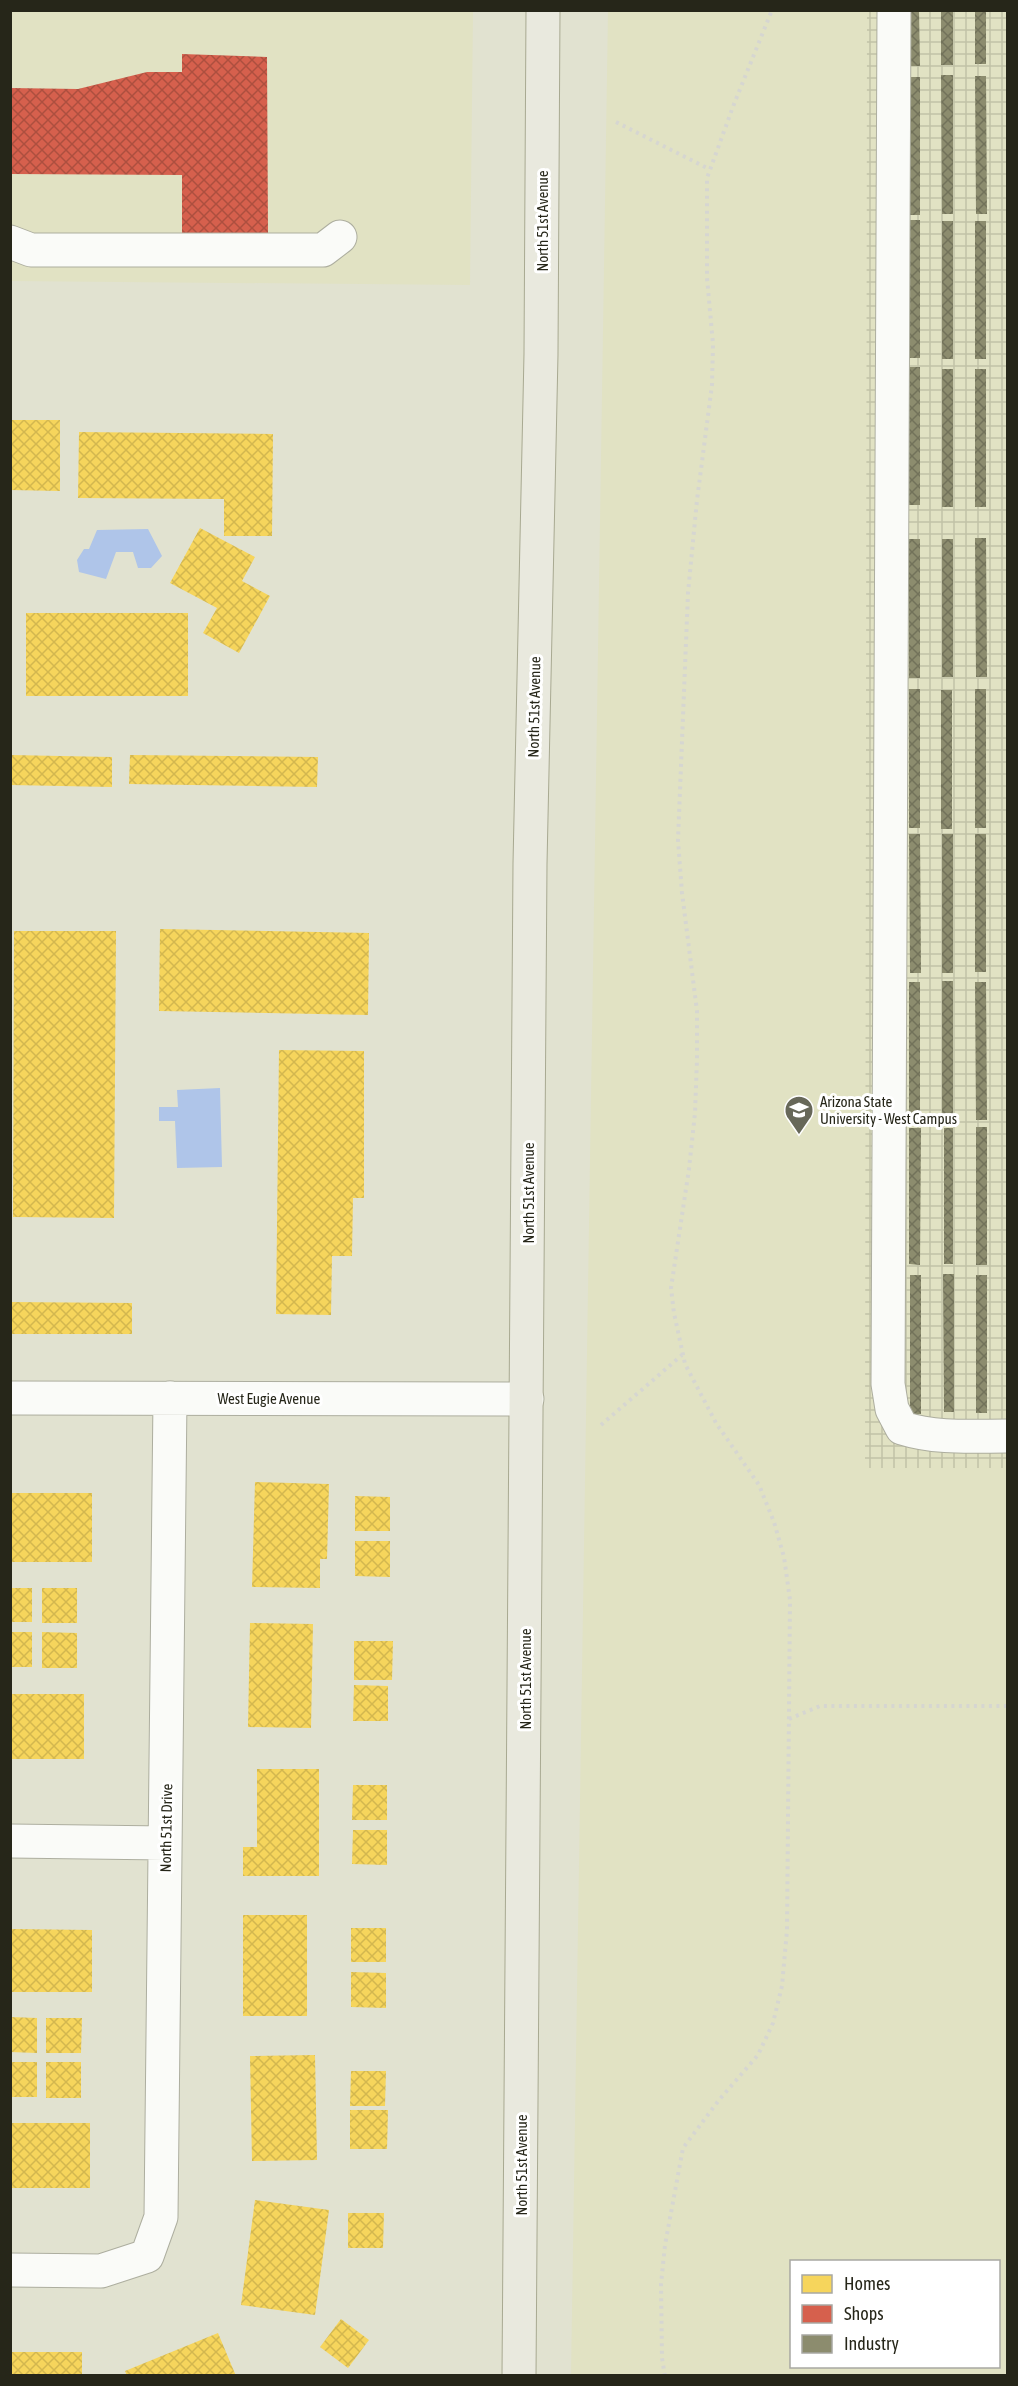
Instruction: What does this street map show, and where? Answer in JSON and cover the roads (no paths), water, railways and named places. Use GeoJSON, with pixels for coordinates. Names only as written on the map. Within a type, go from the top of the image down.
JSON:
{"type":"FeatureCollection","features":[{"type":"Feature","properties":{"kind":"main road","name":"North 51st Avenue"},"geometry":{"type":"LineString","coordinates":[[519,2376],[530,864],[541,354],[543,10]]}},
{"type":"Feature","properties":{"kind":"street"},"geometry":{"type":"LineString","coordinates":[[894,10],[888,1383],[892,1409],[902,1428],[922,1434],[948,1436],[1008,1436]]}},
{"type":"Feature","properties":{"kind":"street"},"geometry":{"type":"LineString","coordinates":[[10,242],[31,250],[323,250],[340,237]]}},
{"type":"Feature","properties":{"kind":"street","name":"West Eugie Avenue"},"geometry":{"type":"LineString","coordinates":[[10,1398],[527,1399]]}},
{"type":"Feature","properties":{"kind":"street","name":"North 51st Drive"},"geometry":{"type":"LineString","coordinates":[[10,2270],[101,2271],[147,2256],[161,2217],[170,1398]]}},
{"type":"Feature","properties":{"kind":"street"},"geometry":{"type":"LineString","coordinates":[[10,1842],[165,1843]]}},
{"type":"Feature","properties":{"kind":"water"},"geometry":{"type":"Polygon","coordinates":[[[148,529],[162,556],[151,568],[138,568],[133,552],[116,552],[106,579],[79,572],[77,560],[84,549],[89,549],[97,530],[148,529]]]}},
{"type":"Feature","properties":{"kind":"water"},"geometry":{"type":"Polygon","coordinates":[[[220,1088],[222,1167],[177,1168],[175,1121],[159,1121],[159,1107],[178,1107],[177,1090],[220,1088]]]}},
{"type":"Feature","properties":{"kind":"place","name":"Arizona State University - West Campus"},"geometry":{"type":"Point","coordinates":[799,1136]}}]}
